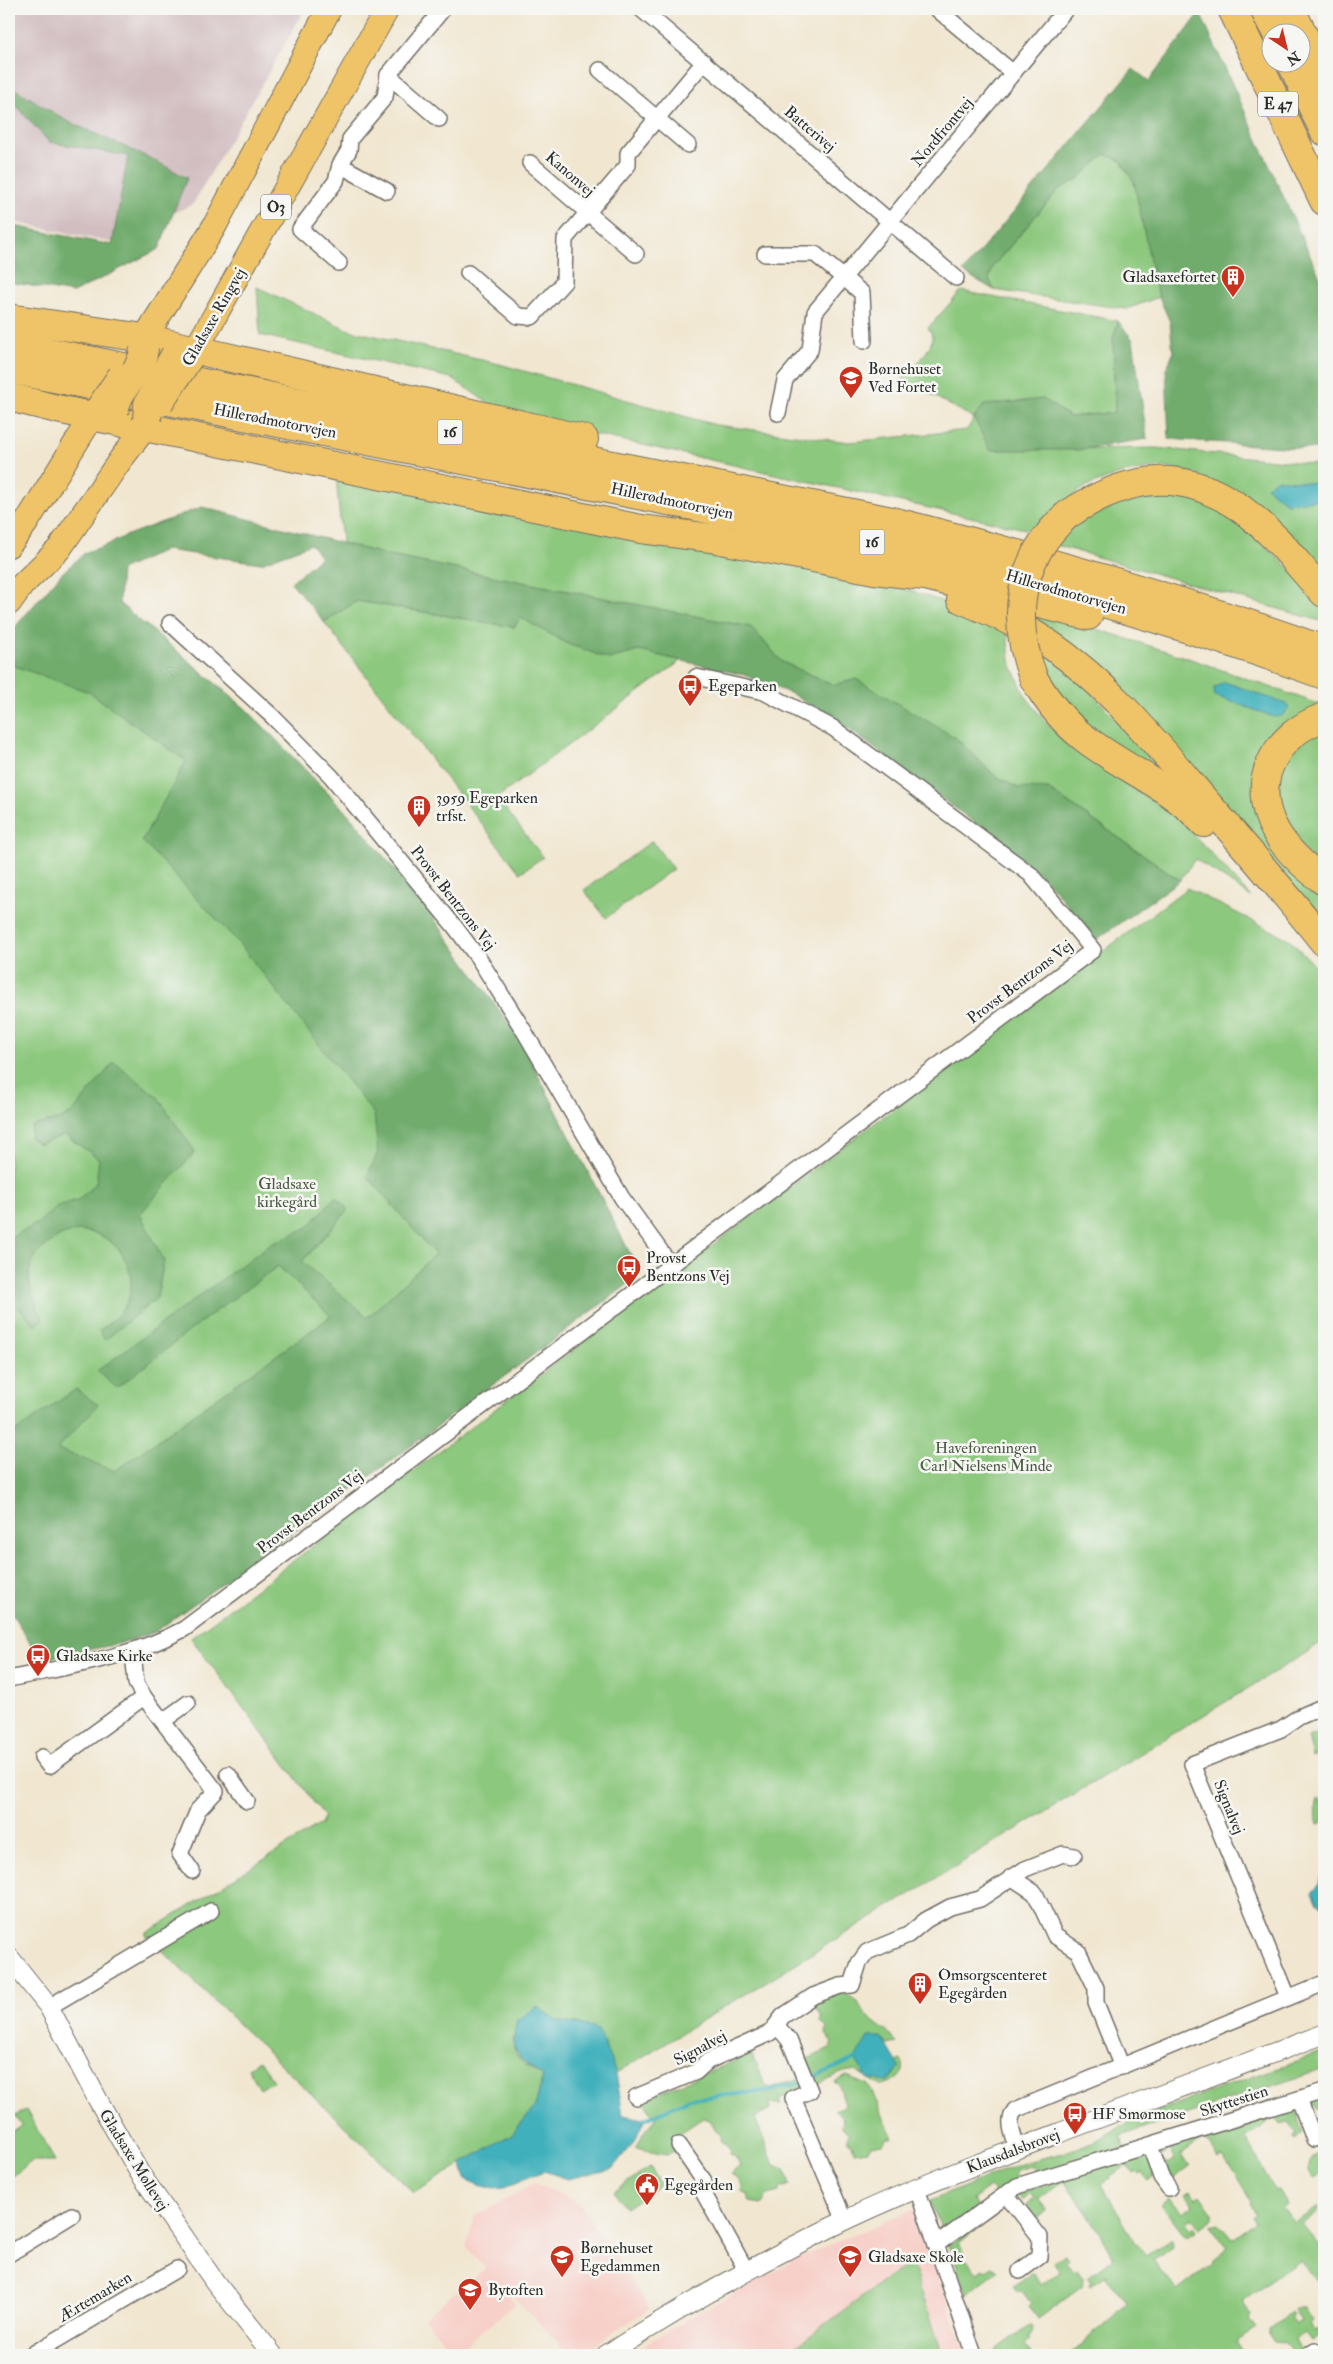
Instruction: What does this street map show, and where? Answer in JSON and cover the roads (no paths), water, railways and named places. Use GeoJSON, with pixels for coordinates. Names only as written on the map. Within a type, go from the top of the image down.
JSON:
{"type":"FeatureCollection","features":[{"type":"Feature","properties":{"kind":"highway","name":"E 47"},"geometry":{"type":"LineString","coordinates":[[1232,9],[1324,200]]}},
{"type":"Feature","properties":{"kind":"highway"},"geometry":{"type":"LineString","coordinates":[[1264,9],[1271,22]]}},
{"type":"Feature","properties":{"kind":"highway"},"geometry":{"type":"LineString","coordinates":[[1291,9],[1324,79]]}},
{"type":"Feature","properties":{"kind":"highway","name":"E 47"},"geometry":{"type":"LineString","coordinates":[[1296,72],[1324,131]]}},
{"type":"Feature","properties":{"kind":"highway"},"geometry":{"type":"LineString","coordinates":[[9,318],[184,352],[828,495],[892,521]]}},
{"type":"Feature","properties":{"kind":"highway","name":"Hillerødmotorvejen"},"geometry":{"type":"LineString","coordinates":[[9,344],[892,521],[1007,550],[1154,593],[1324,650]]}},
{"type":"Feature","properties":{"kind":"highway"},"geometry":{"type":"LineString","coordinates":[[104,415],[117,399],[144,357],[142,344]]}},
{"type":"Feature","properties":{"kind":"highway"},"geometry":{"type":"LineString","coordinates":[[148,423],[148,404],[184,352]]}},
{"type":"Feature","properties":{"kind":"highway","name":"Hillerødmotorvejen"},"geometry":{"type":"LineString","coordinates":[[9,369],[877,543],[1001,573],[1144,614],[1324,675]]}},
{"type":"Feature","properties":{"kind":"highway"},"geometry":{"type":"LineString","coordinates":[[9,397],[148,423],[641,529],[711,538]]}},
{"type":"Feature","properties":{"kind":"highway"},"geometry":{"type":"LineString","coordinates":[[409,448],[484,479],[711,538],[874,570],[925,576],[1090,617],[1324,694]]}},
{"type":"Feature","properties":{"kind":"highway"},"geometry":{"type":"LineString","coordinates":[[1324,593],[1279,542],[1234,502],[1214,491],[1188,484],[1145,482],[1116,488],[1093,498],[1067,515],[1044,540],[1030,565],[1024,585],[1020,630],[1023,650],[1034,679],[1056,712],[1083,737],[1156,783],[1198,816],[1324,946]]}},
{"type":"Feature","properties":{"kind":"highway"},"geometry":{"type":"LineString","coordinates":[[874,570],[953,596],[999,615],[1037,636],[1074,662],[1108,692],[1144,730],[1267,872],[1324,942]]}},
{"type":"Feature","properties":{"kind":"highway"},"geometry":{"type":"LineString","coordinates":[[1154,593],[1284,619],[1324,632]]}},
{"type":"Feature","properties":{"kind":"highway"},"geometry":{"type":"LineString","coordinates":[[1324,717],[1307,724],[1280,745],[1272,759],[1266,781],[1266,804],[1276,832],[1286,847],[1324,881]]}},
{"type":"Feature","properties":{"kind":"main road"},"geometry":{"type":"LineString","coordinates":[[142,344],[214,227],[329,9]]}},
{"type":"Feature","properties":{"kind":"main road","name":"Gladsaxe Ringvej"},"geometry":{"type":"LineString","coordinates":[[184,352],[386,9]]}},
{"type":"Feature","properties":{"kind":"main road"},"geometry":{"type":"LineString","coordinates":[[9,545],[104,415]]}},
{"type":"Feature","properties":{"kind":"main road"},"geometry":{"type":"LineString","coordinates":[[9,603],[22,585],[59,549],[148,423]]}},
{"type":"Feature","properties":{"kind":"street"},"geometry":{"type":"LineString","coordinates":[[339,263],[300,228],[336,181],[340,165],[349,150],[350,139],[385,97],[388,75],[443,9]]}},
{"type":"Feature","properties":{"kind":"street","name":"Batterivej"},"geometry":{"type":"LineString","coordinates":[[641,9],[891,220],[956,278]]}},
{"type":"Feature","properties":{"kind":"street"},"geometry":{"type":"LineString","coordinates":[[937,9],[1013,74]]}},
{"type":"Feature","properties":{"kind":"street","name":"Nordfrontvej"},"geometry":{"type":"LineString","coordinates":[[778,413],[785,380],[810,350],[815,312],[1066,9]]}},
{"type":"Feature","properties":{"kind":"street","name":"Kanonvej"},"geometry":{"type":"LineString","coordinates":[[468,273],[518,316],[532,317],[564,282],[566,239],[628,165],[628,153],[704,62]]}},
{"type":"Feature","properties":{"kind":"street"},"geometry":{"type":"LineString","coordinates":[[600,70],[688,145]]}},
{"type":"Feature","properties":{"kind":"street"},"geometry":{"type":"LineString","coordinates":[[388,75],[439,119]]}},
{"type":"Feature","properties":{"kind":"street","name":"Kanonvej"},"geometry":{"type":"LineString","coordinates":[[530,163],[636,254]]}},
{"type":"Feature","properties":{"kind":"street"},"geometry":{"type":"LineString","coordinates":[[340,165],[387,191]]}},
{"type":"Feature","properties":{"kind":"street"},"geometry":{"type":"LineString","coordinates":[[765,254],[814,254],[844,277],[862,293],[864,341]]}},
{"type":"Feature","properties":{"kind":"street","name":"Provst Bentzons Vej"},"geometry":{"type":"LineString","coordinates":[[170,623],[272,716],[331,776],[455,927],[479,959],[520,1024],[622,1198],[670,1264]]}},
{"type":"Feature","properties":{"kind":"street","name":"Provst Bentzons Vej"},"geometry":{"type":"LineString","coordinates":[[9,1679],[133,1652],[161,1642],[184,1629],[1092,950],[1030,874],[833,728],[764,692],[696,677]]}},
{"type":"Feature","properties":{"kind":"street"},"geometry":{"type":"LineString","coordinates":[[133,1652],[136,1684],[216,1791]]}},
{"type":"Feature","properties":{"kind":"street"},"geometry":{"type":"LineString","coordinates":[[42,1757],[48,1766],[144,1697]]}},
{"type":"Feature","properties":{"kind":"street"},"geometry":{"type":"LineString","coordinates":[[163,1721],[188,1703]]}},
{"type":"Feature","properties":{"kind":"street","name":"Signalvej"},"geometry":{"type":"LineString","coordinates":[[1288,1997],[1192,1764],[1281,1729],[1299,1717],[1324,1706]]}},
{"type":"Feature","properties":{"kind":"street"},"geometry":{"type":"LineString","coordinates":[[192,1870],[180,1854],[198,1810],[230,1777],[247,1801]]}},
{"type":"Feature","properties":{"kind":"street","name":"Signalvej"},"geometry":{"type":"LineString","coordinates":[[636,2097],[696,2072],[708,2061],[770,2032],[777,2026],[783,2016],[813,1996],[840,1986],[852,1985],[859,1963],[867,1952],[884,1943],[908,1935],[926,1920],[950,1907],[980,1899],[1025,1869],[1063,1854],[1074,1856]]}},
{"type":"Feature","properties":{"kind":"street"},"geometry":{"type":"LineString","coordinates":[[1012,1877],[1034,1893],[1055,1936],[1078,1951],[1096,1988],[1096,2003],[1122,2067]]}},
{"type":"Feature","properties":{"kind":"street"},"geometry":{"type":"LineString","coordinates":[[49,2007],[211,1911]]}},
{"type":"Feature","properties":{"kind":"street","name":"Gladsaxe Møllevej"},"geometry":{"type":"LineString","coordinates":[[9,1956],[49,2007],[98,2100],[139,2172],[215,2282],[273,2355]]}},
{"type":"Feature","properties":{"kind":"street"},"geometry":{"type":"LineString","coordinates":[[1018,2149],[1010,2123],[1011,2116],[1016,2110],[1324,1983]]}},
{"type":"Feature","properties":{"kind":"street"},"geometry":{"type":"LineString","coordinates":[[777,2026],[789,2040],[808,2085],[793,2098],[844,2221]]}},
{"type":"Feature","properties":{"kind":"street","name":"Klausdalsbrovej"},"geometry":{"type":"LineString","coordinates":[[606,2355],[746,2270],[844,2221],[917,2189],[1018,2149],[1324,2034]]}},
{"type":"Feature","properties":{"kind":"street","name":"Skyttestien"},"geometry":{"type":"LineString","coordinates":[[936,2245],[1016,2186],[1324,2091]]}},
{"type":"Feature","properties":{"kind":"street"},"geometry":{"type":"LineString","coordinates":[[1299,2099],[1314,2139]]}},
{"type":"Feature","properties":{"kind":"street"},"geometry":{"type":"LineString","coordinates":[[679,2145],[704,2181],[703,2192],[746,2270]]}},
{"type":"Feature","properties":{"kind":"street"},"geometry":{"type":"LineString","coordinates":[[1150,2146],[1161,2178],[1169,2188]]}},
{"type":"Feature","properties":{"kind":"street"},"geometry":{"type":"LineString","coordinates":[[917,2189],[974,2355]]}},
{"type":"Feature","properties":{"kind":"street"},"geometry":{"type":"LineString","coordinates":[[1006,2194],[1040,2237],[1039,2257],[1020,2270]]}},
{"type":"Feature","properties":{"kind":"street"},"geometry":{"type":"LineString","coordinates":[[9,2254],[72,2215]]}},
{"type":"Feature","properties":{"kind":"street","name":"Ærtemarken"},"geometry":{"type":"LineString","coordinates":[[31,2355],[178,2269]]}},
{"type":"Feature","properties":{"kind":"street"},"geometry":{"type":"LineString","coordinates":[[1309,2355],[1315,2351],[1318,2355]]}},
{"type":"Feature","properties":{"kind":"water"},"geometry":{"type":"Polygon","coordinates":[[[1276,479],[1324,484],[1324,499],[1287,503],[1267,486],[1276,479]]]}},
{"type":"Feature","properties":{"kind":"water"},"geometry":{"type":"Polygon","coordinates":[[[1225,682],[1286,704],[1289,708],[1282,716],[1274,717],[1215,696],[1214,688],[1225,682]]]}},
{"type":"Feature","properties":{"kind":"water"},"geometry":{"type":"Polygon","coordinates":[[[1322,1874],[1324,1874],[1324,1907],[1316,1902],[1312,1892],[1320,1884],[1322,1874]]]}},
{"type":"Feature","properties":{"kind":"water"},"geometry":{"type":"Polygon","coordinates":[[[537,2007],[558,2021],[597,2028],[616,2073],[623,2115],[645,2119],[636,2139],[612,2169],[568,2179],[544,2171],[505,2187],[497,2188],[478,2184],[465,2179],[462,2163],[512,2134],[535,2107],[543,2076],[527,2065],[522,2059],[515,2047],[514,2040],[517,2020],[537,2007]]]}},
{"type":"Feature","properties":{"kind":"water"},"geometry":{"type":"Polygon","coordinates":[[[868,2037],[882,2037],[900,2067],[888,2081],[868,2079],[855,2059],[868,2037]]]}},
{"type":"Feature","properties":{"kind":"waterway"},"geometry":{"type":"LineString","coordinates":[[809,2079],[855,2059]]}},
{"type":"Feature","properties":{"kind":"waterway"},"geometry":{"type":"LineString","coordinates":[[645,2119],[690,2099],[766,2091],[803,2082]]}},
{"type":"Feature","properties":{"kind":"place","name":"Gladsaxefortet"},"geometry":{"type":"Point","coordinates":[1233,298]}},
{"type":"Feature","properties":{"kind":"place","name":"Børnehuset Ved Fortet"},"geometry":{"type":"Point","coordinates":[851,399]}},
{"type":"Feature","properties":{"kind":"place","name":"Egeparken"},"geometry":{"type":"Point","coordinates":[690,707]}},
{"type":"Feature","properties":{"kind":"place","name":"3959 Egeparken trfst."},"geometry":{"type":"Point","coordinates":[419,828]}},
{"type":"Feature","properties":{"kind":"place","name":"Provst Bentzons Vej"},"geometry":{"type":"Point","coordinates":[629,1288]}},
{"type":"Feature","properties":{"kind":"place","name":"Gladsaxe Kirke"},"geometry":{"type":"Point","coordinates":[38,1677]}},
{"type":"Feature","properties":{"kind":"place","name":"Omsorgscenteret Egegården"},"geometry":{"type":"Point","coordinates":[920,2005]}},
{"type":"Feature","properties":{"kind":"place","name":"HF Smørmose"},"geometry":{"type":"Point","coordinates":[1075,2135]}},
{"type":"Feature","properties":{"kind":"place","name":"Egegården"},"geometry":{"type":"Point","coordinates":[647,2206]}},
{"type":"Feature","properties":{"kind":"place","name":"Børnehuset Egedammen"},"geometry":{"type":"Point","coordinates":[562,2278]}},
{"type":"Feature","properties":{"kind":"place","name":"Gladsaxe Skole"},"geometry":{"type":"Point","coordinates":[850,2278]}},
{"type":"Feature","properties":{"kind":"place","name":"Bytoften"},"geometry":{"type":"Point","coordinates":[470,2311]}},
{"type":"Feature","properties":{"kind":"park label","name":"Gladsaxe kirkegård"},"geometry":{"type":"Point","coordinates":[287,1193]}},
{"type":"Feature","properties":{"kind":"park label","name":"Haveforeningen Carl Nielsens Minde"},"geometry":{"type":"Point","coordinates":[986,1457]}}]}
